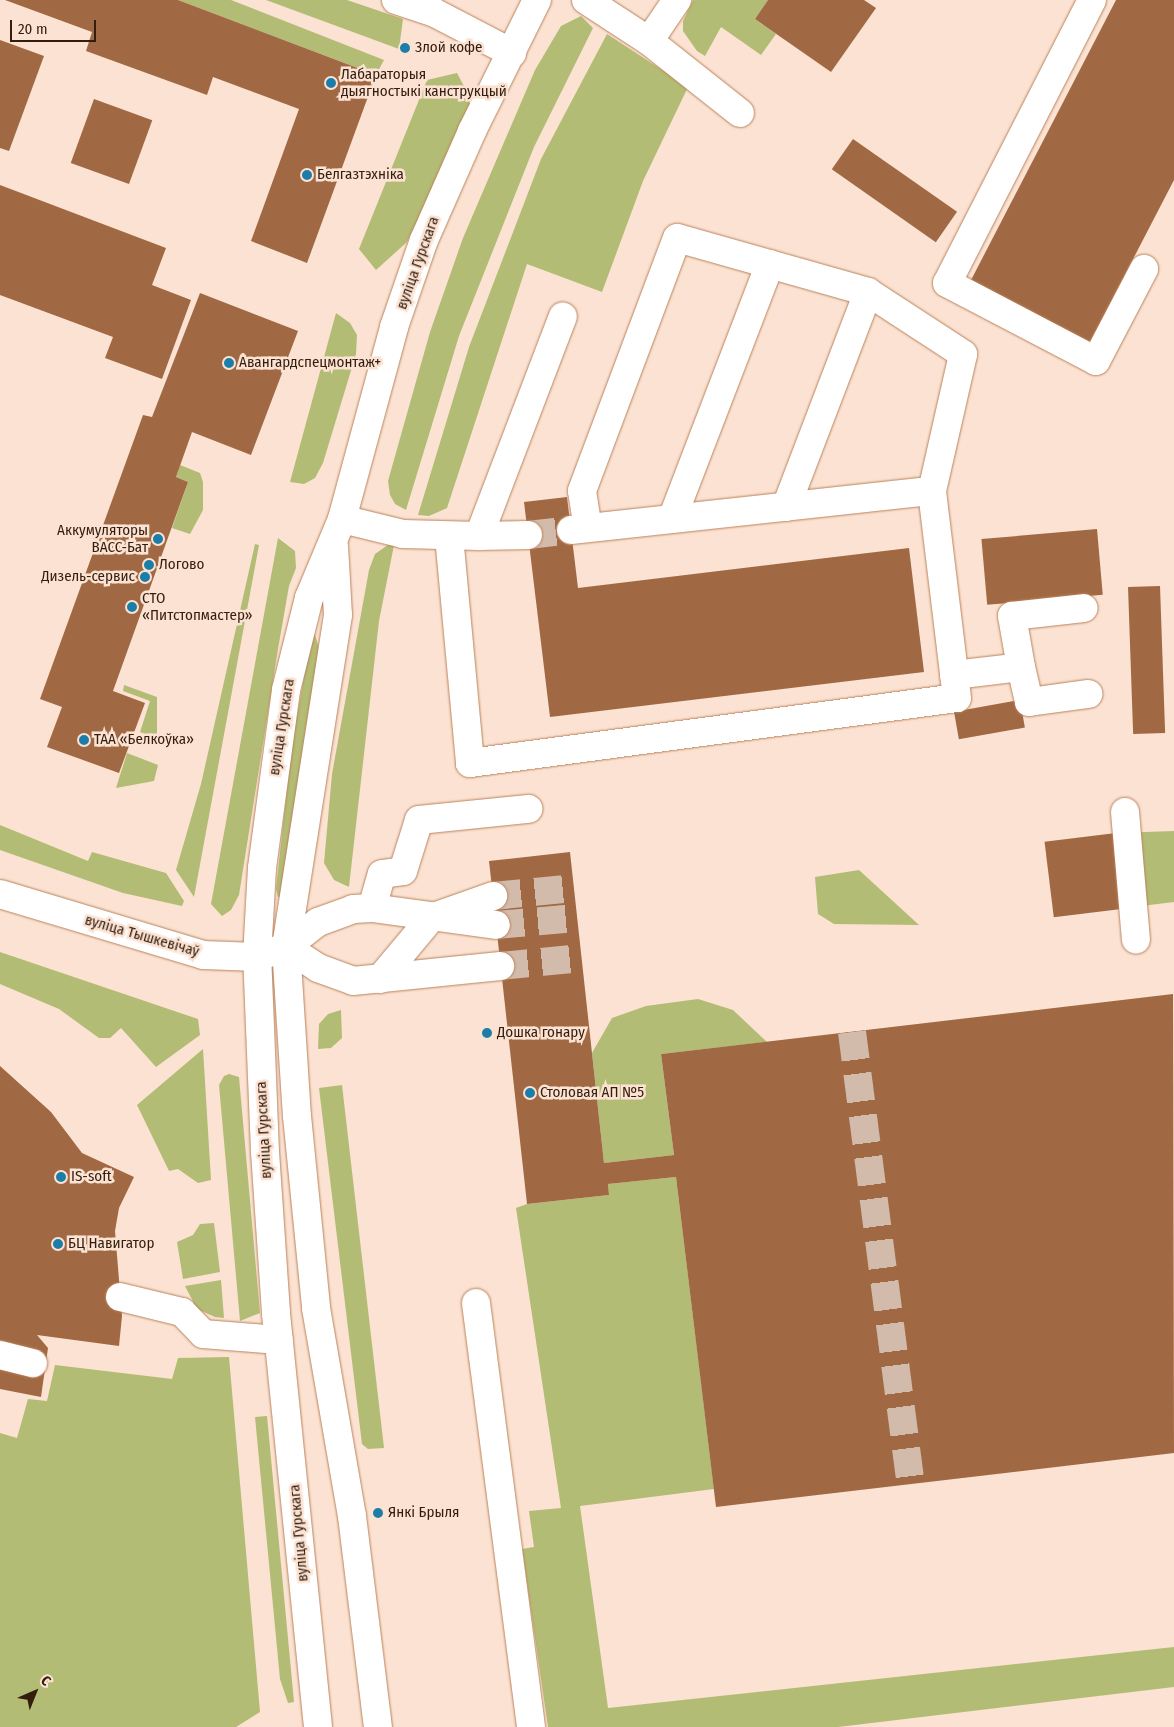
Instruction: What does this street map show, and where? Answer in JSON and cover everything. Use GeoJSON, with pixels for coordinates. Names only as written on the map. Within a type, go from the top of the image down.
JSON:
{"type":"FeatureCollection","features":[{"type":"Feature","properties":{"kind":"main road"},"geometry":{"type":"LineString","coordinates":[[396,0],[435,13],[512,52]]}},
{"type":"Feature","properties":{"kind":"main road","name":"вуліца Гурскага"},"geometry":{"type":"LineString","coordinates":[[318,1727],[279,1340],[265,1152],[257,957],[262,868],[286,690],[309,598],[338,530],[368,414],[424,240],[472,131],[538,0]]}},
{"type":"Feature","properties":{"kind":"main road"},"geometry":{"type":"LineString","coordinates":[[586,0],[650,41],[740,113]]}},
{"type":"Feature","properties":{"kind":"main road"},"geometry":{"type":"LineString","coordinates":[[650,41],[677,0]]}},
{"type":"Feature","properties":{"kind":"main road"},"geometry":{"type":"LineString","coordinates":[[1092,0],[946,283],[1096,361],[1144,269]]}},
{"type":"Feature","properties":{"kind":"main road"},"geometry":{"type":"LineString","coordinates":[[449,536],[470,763],[957,698],[932,492],[963,354],[868,292],[677,238],[582,491],[579,529],[932,492]]}},
{"type":"Feature","properties":{"kind":"main road"},"geometry":{"type":"LineString","coordinates":[[672,519],[770,264]]}},
{"type":"Feature","properties":{"kind":"main road"},"geometry":{"type":"LineString","coordinates":[[786,507],[868,292]]}},
{"type":"Feature","properties":{"kind":"main road"},"geometry":{"type":"LineString","coordinates":[[479,536],[563,316]]}},
{"type":"Feature","properties":{"kind":"main road"},"geometry":{"type":"LineString","coordinates":[[338,530],[449,536],[528,535]]}},
{"type":"Feature","properties":{"kind":"main road","name":"вуліца Гурскага"},"geometry":{"type":"LineString","coordinates":[[338,530],[338,615],[286,946],[297,1116],[316,1308],[352,1516],[378,1727]]}},
{"type":"Feature","properties":{"kind":"main road"},"geometry":{"type":"LineString","coordinates":[[1084,608],[1012,616],[1029,702],[1088,694]]}},
{"type":"Feature","properties":{"kind":"main road"},"geometry":{"type":"LineString","coordinates":[[954,675],[1021,667]]}},
{"type":"Feature","properties":{"kind":"main road"},"geometry":{"type":"LineString","coordinates":[[372,908],[382,874],[403,871],[419,820],[528,809]]}},
{"type":"Feature","properties":{"kind":"main road"},"geometry":{"type":"LineString","coordinates":[[1125,812],[1136,940]]}},
{"type":"Feature","properties":{"kind":"main road","name":"вуліца Тышкевічаў"},"geometry":{"type":"LineString","coordinates":[[0,894],[203,954],[257,957],[286,946],[318,922],[353,909],[372,908],[431,918],[498,946],[437,973],[380,979]]}},
{"type":"Feature","properties":{"kind":"main road"},"geometry":{"type":"LineString","coordinates":[[286,946],[318,968],[353,981],[380,979],[431,918],[493,896]]}},
{"type":"Feature","properties":{"kind":"main road"},"geometry":{"type":"LineString","coordinates":[[120,1297],[182,1312],[203,1334],[279,1340]]}},
{"type":"Feature","properties":{"kind":"main road"},"geometry":{"type":"LineString","coordinates":[[476,1303],[531,1727]]}},
{"type":"Feature","properties":{"kind":"main road"},"geometry":{"type":"LineString","coordinates":[[0,1354],[33,1363]]}},
{"type":"Feature","properties":{"kind":"green space"},"geometry":{"type":"Polygon","coordinates":[[[178,0],[231,0],[384,60],[376,75],[178,0]]]}},
{"type":"Feature","properties":{"kind":"green space"},"geometry":{"type":"Polygon","coordinates":[[[266,0],[347,0],[403,19],[399,49],[266,0]]]}},
{"type":"Feature","properties":{"kind":"green space"},"geometry":{"type":"Polygon","coordinates":[[[693,0],[768,0],[755,19],[776,34],[761,55],[721,27],[705,56],[697,51],[683,31],[683,21],[693,0]]]}},
{"type":"Feature","properties":{"kind":"green space"},"geometry":{"type":"Polygon","coordinates":[[[581,16],[593,28],[534,147],[459,336],[406,510],[395,504],[390,495],[388,481],[430,332],[463,238],[535,70],[561,26],[581,16]]]}},
{"type":"Feature","properties":{"kind":"green space"},"geometry":{"type":"Polygon","coordinates":[[[607,34],[688,87],[643,181],[602,292],[527,264],[447,508],[429,516],[418,515],[469,347],[541,159],[607,34]]]}},
{"type":"Feature","properties":{"kind":"green space"},"geometry":{"type":"Polygon","coordinates":[[[457,73],[474,105],[407,242],[376,270],[359,249],[427,80],[457,73]]]}},
{"type":"Feature","properties":{"kind":"green space"},"geometry":{"type":"Polygon","coordinates":[[[336,313],[350,323],[357,335],[356,354],[323,463],[315,478],[304,484],[290,482],[336,313]]]}},
{"type":"Feature","properties":{"kind":"green space"},"geometry":{"type":"Polygon","coordinates":[[[180,465],[200,473],[203,482],[203,510],[190,534],[172,528],[188,482],[176,477],[180,465]]]}},
{"type":"Feature","properties":{"kind":"green space"},"geometry":{"type":"Polygon","coordinates":[[[278,538],[295,551],[296,568],[289,586],[278,649],[239,895],[231,910],[222,916],[211,904],[278,538]]]}},
{"type":"Feature","properties":{"kind":"green space"},"geometry":{"type":"Polygon","coordinates":[[[395,540],[379,621],[349,887],[334,880],[324,863],[332,774],[369,570],[375,554],[395,540]]]}},
{"type":"Feature","properties":{"kind":"green space"},"geometry":{"type":"Polygon","coordinates":[[[255,544],[259,545],[194,897],[176,870],[201,784],[255,544]]]}},
{"type":"Feature","properties":{"kind":"green space"},"geometry":{"type":"Polygon","coordinates":[[[313,628],[319,648],[303,747],[290,886],[284,897],[278,897],[276,889],[292,743],[313,628]]]}},
{"type":"Feature","properties":{"kind":"green space"},"geometry":{"type":"Polygon","coordinates":[[[124,685],[157,697],[157,739],[140,732],[150,701],[123,691],[124,685]]]}},
{"type":"Feature","properties":{"kind":"green space"},"geometry":{"type":"Polygon","coordinates":[[[127,753],[158,765],[154,781],[116,788],[127,753]]]}},
{"type":"Feature","properties":{"kind":"green space"},"geometry":{"type":"Polygon","coordinates":[[[0,825],[88,861],[92,852],[166,873],[184,901],[182,906],[123,893],[0,850],[0,825]]]}},
{"type":"Feature","properties":{"kind":"green space"},"geometry":{"type":"Polygon","coordinates":[[[1174,831],[1174,902],[1125,908],[1116,833],[1174,831]]]}},
{"type":"Feature","properties":{"kind":"green space"},"geometry":{"type":"Polygon","coordinates":[[[859,870],[919,925],[834,924],[818,914],[815,877],[859,870]]]}},
{"type":"Feature","properties":{"kind":"green space"},"geometry":{"type":"Polygon","coordinates":[[[0,952],[198,1019],[200,1035],[156,1067],[121,1028],[110,1038],[99,1038],[59,1009],[0,984],[0,952]]]}},
{"type":"Feature","properties":{"kind":"green space"},"geometry":{"type":"Polygon","coordinates":[[[698,999],[733,1010],[767,1042],[661,1054],[674,1155],[604,1163],[592,1053],[612,1018],[646,1006],[698,999]]]}},
{"type":"Feature","properties":{"kind":"green space"},"geometry":{"type":"Polygon","coordinates":[[[341,1010],[342,1038],[331,1048],[318,1049],[319,1024],[328,1014],[341,1010]]]}},
{"type":"Feature","properties":{"kind":"green space"},"geometry":{"type":"Polygon","coordinates":[[[203,1049],[211,1180],[198,1183],[178,1169],[169,1171],[137,1105],[203,1049]]]}},
{"type":"Feature","properties":{"kind":"green space"},"geometry":{"type":"Polygon","coordinates":[[[229,1074],[239,1077],[260,1313],[240,1321],[219,1085],[224,1076],[229,1074]]]}},
{"type":"Feature","properties":{"kind":"green space"},"geometry":{"type":"Polygon","coordinates":[[[342,1085],[384,1448],[368,1449],[362,1444],[319,1088],[342,1085]]]}},
{"type":"Feature","properties":{"kind":"green space"},"geometry":{"type":"Polygon","coordinates":[[[676,1177],[714,1489],[580,1506],[608,1708],[1174,1647],[1174,1687],[838,1727],[548,1727],[522,1549],[534,1547],[529,1511],[561,1508],[516,1208],[527,1204],[609,1195],[608,1184],[676,1177]]]}},
{"type":"Feature","properties":{"kind":"green space"},"geometry":{"type":"Polygon","coordinates":[[[214,1223],[220,1272],[183,1279],[177,1242],[193,1235],[200,1224],[214,1223]]]}},
{"type":"Feature","properties":{"kind":"green space"},"geometry":{"type":"Polygon","coordinates":[[[221,1280],[224,1318],[215,1317],[197,1309],[185,1286],[221,1280]]]}},
{"type":"Feature","properties":{"kind":"green space"},"geometry":{"type":"Polygon","coordinates":[[[229,1357],[260,1712],[236,1727],[0,1727],[0,1433],[17,1438],[28,1399],[47,1401],[55,1365],[172,1379],[178,1358],[229,1357]]]}},
{"type":"Feature","properties":{"kind":"green space"},"geometry":{"type":"Polygon","coordinates":[[[267,1416],[294,1702],[288,1703],[280,1679],[255,1417],[267,1416]]]}},
{"type":"Feature","properties":{"kind":"building","name":"Белгазтэхніка"},"geometry":{"type":"Polygon","coordinates":[[[5,0],[178,0],[376,75],[307,263],[251,241],[299,109],[213,77],[207,95],[86,51],[92,32],[5,0]]]}},
{"type":"Feature","properties":{"kind":"building"},"geometry":{"type":"Polygon","coordinates":[[[768,0],[864,0],[876,8],[831,72],[755,19],[768,0]]]}},
{"type":"Feature","properties":{"kind":"building"},"geometry":{"type":"Polygon","coordinates":[[[1116,0],[1174,0],[1174,180],[1089,344],[970,282],[1116,0]]]}},
{"type":"Feature","properties":{"kind":"building"},"geometry":{"type":"Polygon","coordinates":[[[0,40],[44,56],[9,151],[0,148],[0,40]]]}},
{"type":"Feature","properties":{"kind":"building"},"geometry":{"type":"Polygon","coordinates":[[[94,99],[152,120],[129,184],[71,163],[94,99]]]}},
{"type":"Feature","properties":{"kind":"building"},"geometry":{"type":"Polygon","coordinates":[[[853,139],[957,212],[936,242],[832,169],[853,139]]]}},
{"type":"Feature","properties":{"kind":"building"},"geometry":{"type":"Polygon","coordinates":[[[0,185],[166,248],[152,285],[191,300],[162,379],[105,358],[113,337],[0,295],[0,185]]]}},
{"type":"Feature","properties":{"kind":"building"},"geometry":{"type":"Polygon","coordinates":[[[200,293],[298,331],[251,455],[192,432],[176,477],[188,482],[113,691],[145,703],[119,773],[47,747],[62,707],[40,699],[143,415],[152,417],[200,293]]]}},
{"type":"Feature","properties":{"kind":"building"},"geometry":{"type":"Polygon","coordinates":[[[567,497],[578,588],[909,548],[924,672],[550,717],[524,502],[567,497]]]}},
{"type":"Feature","properties":{"kind":"building"},"geometry":{"type":"Polygon","coordinates":[[[1097,529],[1103,595],[987,605],[981,539],[1097,529]]]}},
{"type":"Feature","properties":{"kind":"building"},"geometry":{"type":"Polygon","coordinates":[[[1160,586],[1165,733],[1133,734],[1128,587],[1160,586]]]}},
{"type":"Feature","properties":{"kind":"building"},"geometry":{"type":"Polygon","coordinates":[[[1020,700],[1025,728],[959,739],[954,712],[1020,700]]]}},
{"type":"Feature","properties":{"kind":"building"},"geometry":{"type":"Polygon","coordinates":[[[1116,833],[1125,908],[1054,917],[1045,842],[1116,833]]]}},
{"type":"Feature","properties":{"kind":"building"},"geometry":{"type":"Polygon","coordinates":[[[570,852],[604,1163],[674,1155],[661,1054],[1173,994],[1174,1453],[716,1507],[676,1177],[608,1184],[609,1195],[527,1204],[489,861],[570,852]]]}},
{"type":"Feature","properties":{"kind":"building","name":"БЦ Навигатор"},"geometry":{"type":"Polygon","coordinates":[[[0,1066],[51,1112],[82,1153],[134,1177],[119,1208],[115,1231],[122,1316],[119,1346],[37,1335],[48,1348],[41,1397],[0,1389],[0,1066]]]}},
{"type":"Feature","properties":{"kind":"tunnel"},"geometry":{"type":"LineString","coordinates":[[528,535],[571,530]]}},
{"type":"Feature","properties":{"kind":"tunnel"},"geometry":{"type":"LineString","coordinates":[[493,896],[574,888]]}},
{"type":"Feature","properties":{"kind":"tunnel"},"geometry":{"type":"LineString","coordinates":[[496,925],[576,918]]}},
{"type":"Feature","properties":{"kind":"tunnel"},"geometry":{"type":"LineString","coordinates":[[500,966],[582,958]]}},
{"type":"Feature","properties":{"kind":"tunnel"},"geometry":{"type":"LineString","coordinates":[[852,1032],[911,1484]]}},
{"type":"Feature","properties":{"kind":"place","name":"Злой кофе"},"geometry":{"type":"Point","coordinates":[405,48]}},
{"type":"Feature","properties":{"kind":"place","name":"Лабараторыя дыягностыкі канструкцый"},"geometry":{"type":"Point","coordinates":[331,83]}},
{"type":"Feature","properties":{"kind":"place","name":"Белгазтэхніка"},"geometry":{"type":"Point","coordinates":[307,175]}},
{"type":"Feature","properties":{"kind":"place","name":"Авангардспецмонтаж+"},"geometry":{"type":"Point","coordinates":[229,363]}},
{"type":"Feature","properties":{"kind":"place","name":"Аккумуляторы ВАСС-Бат"},"geometry":{"type":"Point","coordinates":[158,539]}},
{"type":"Feature","properties":{"kind":"place","name":"Логово"},"geometry":{"type":"Point","coordinates":[149,565]}},
{"type":"Feature","properties":{"kind":"place","name":"Дизель-сервис"},"geometry":{"type":"Point","coordinates":[145,577]}},
{"type":"Feature","properties":{"kind":"place","name":"СТО «Питстопмастер»"},"geometry":{"type":"Point","coordinates":[132,607]}},
{"type":"Feature","properties":{"kind":"place","name":"ТАА «Белкоўка»"},"geometry":{"type":"Point","coordinates":[84,740]}},
{"type":"Feature","properties":{"kind":"place","name":"Дошка гонару"},"geometry":{"type":"Point","coordinates":[487,1033]}},
{"type":"Feature","properties":{"kind":"place","name":"Столовая АП №5"},"geometry":{"type":"Point","coordinates":[530,1093]}},
{"type":"Feature","properties":{"kind":"place","name":"IS-soft"},"geometry":{"type":"Point","coordinates":[61,1177]}},
{"type":"Feature","properties":{"kind":"place","name":"БЦ Навигатор"},"geometry":{"type":"Point","coordinates":[58,1244]}},
{"type":"Feature","properties":{"kind":"place","name":"Янкі Брыля"},"geometry":{"type":"Point","coordinates":[378,1513]}}]}
